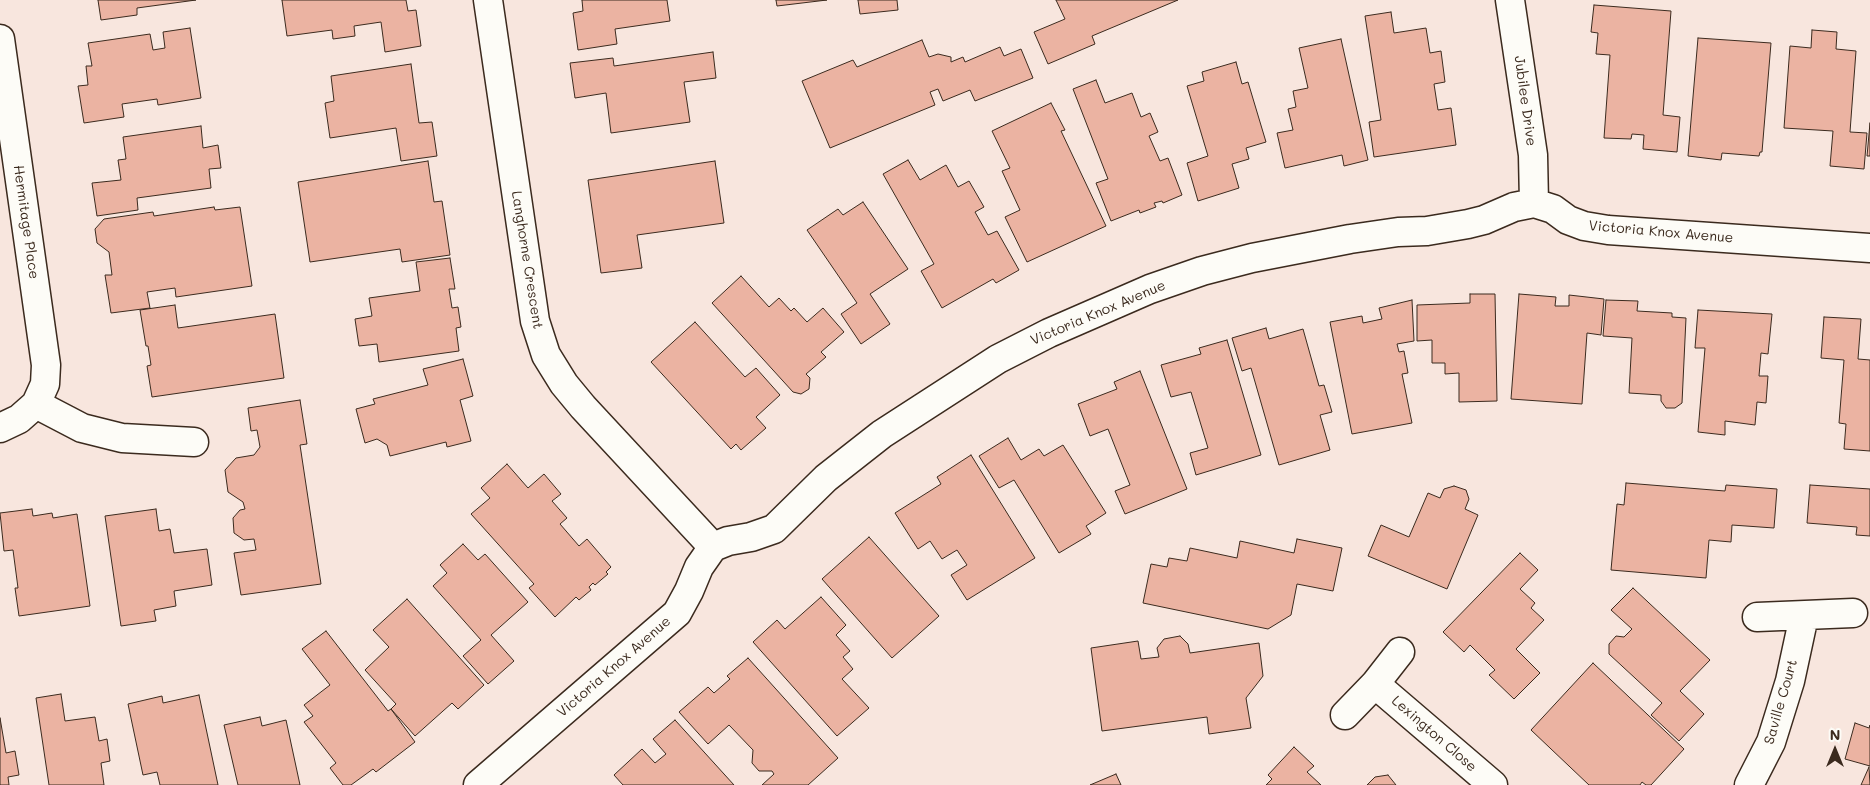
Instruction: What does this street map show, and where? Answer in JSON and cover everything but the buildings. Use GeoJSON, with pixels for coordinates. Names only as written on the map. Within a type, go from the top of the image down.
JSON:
{"type":"FeatureCollection","features":[{"type":"Feature","properties":{"kind":"street","name":"Langhorne Crescent"},"geometry":{"type":"LineString","coordinates":[[488,0],[535,321],[546,355],[564,384],[583,407],[713,547]]}},
{"type":"Feature","properties":{"kind":"street","name":"Jubilee Drive"},"geometry":{"type":"LineString","coordinates":[[1510,0],[1533,155],[1534,203]]}},
{"type":"Feature","properties":{"kind":"street","name":"Hermitage Place"},"geometry":{"type":"LineString","coordinates":[[0,39],[46,365],[45,384],[36,404],[19,419],[0,428]]}},
{"type":"Feature","properties":{"kind":"street","name":"Victoria Knox Avenue"},"geometry":{"type":"LineString","coordinates":[[478,785],[677,613],[699,567],[713,547],[728,541],[751,537],[774,529],[826,478],[882,434],[998,359],[1048,333],[1142,293],[1202,271],[1252,258],[1350,238],[1398,232],[1427,231],[1468,224],[1484,220],[1514,207],[1534,203],[1552,208],[1568,220],[1584,226],[1608,230],[1870,248]]}},
{"type":"Feature","properties":{"kind":"street"},"geometry":{"type":"LineString","coordinates":[[36,404],[82,428],[122,438],[194,442]]}},
{"type":"Feature","properties":{"kind":"street"},"geometry":{"type":"LineString","coordinates":[[1757,617],[1853,613]]}},
{"type":"Feature","properties":{"kind":"street","name":"Saville Court"},"geometry":{"type":"LineString","coordinates":[[1749,785],[1771,742],[1790,681],[1804,616]]}},
{"type":"Feature","properties":{"kind":"street"},"geometry":{"type":"LineString","coordinates":[[1345,716],[1375,684],[1400,652]]}},
{"type":"Feature","properties":{"kind":"street","name":"Lexington Close"},"geometry":{"type":"LineString","coordinates":[[1375,684],[1493,785]]}}]}
